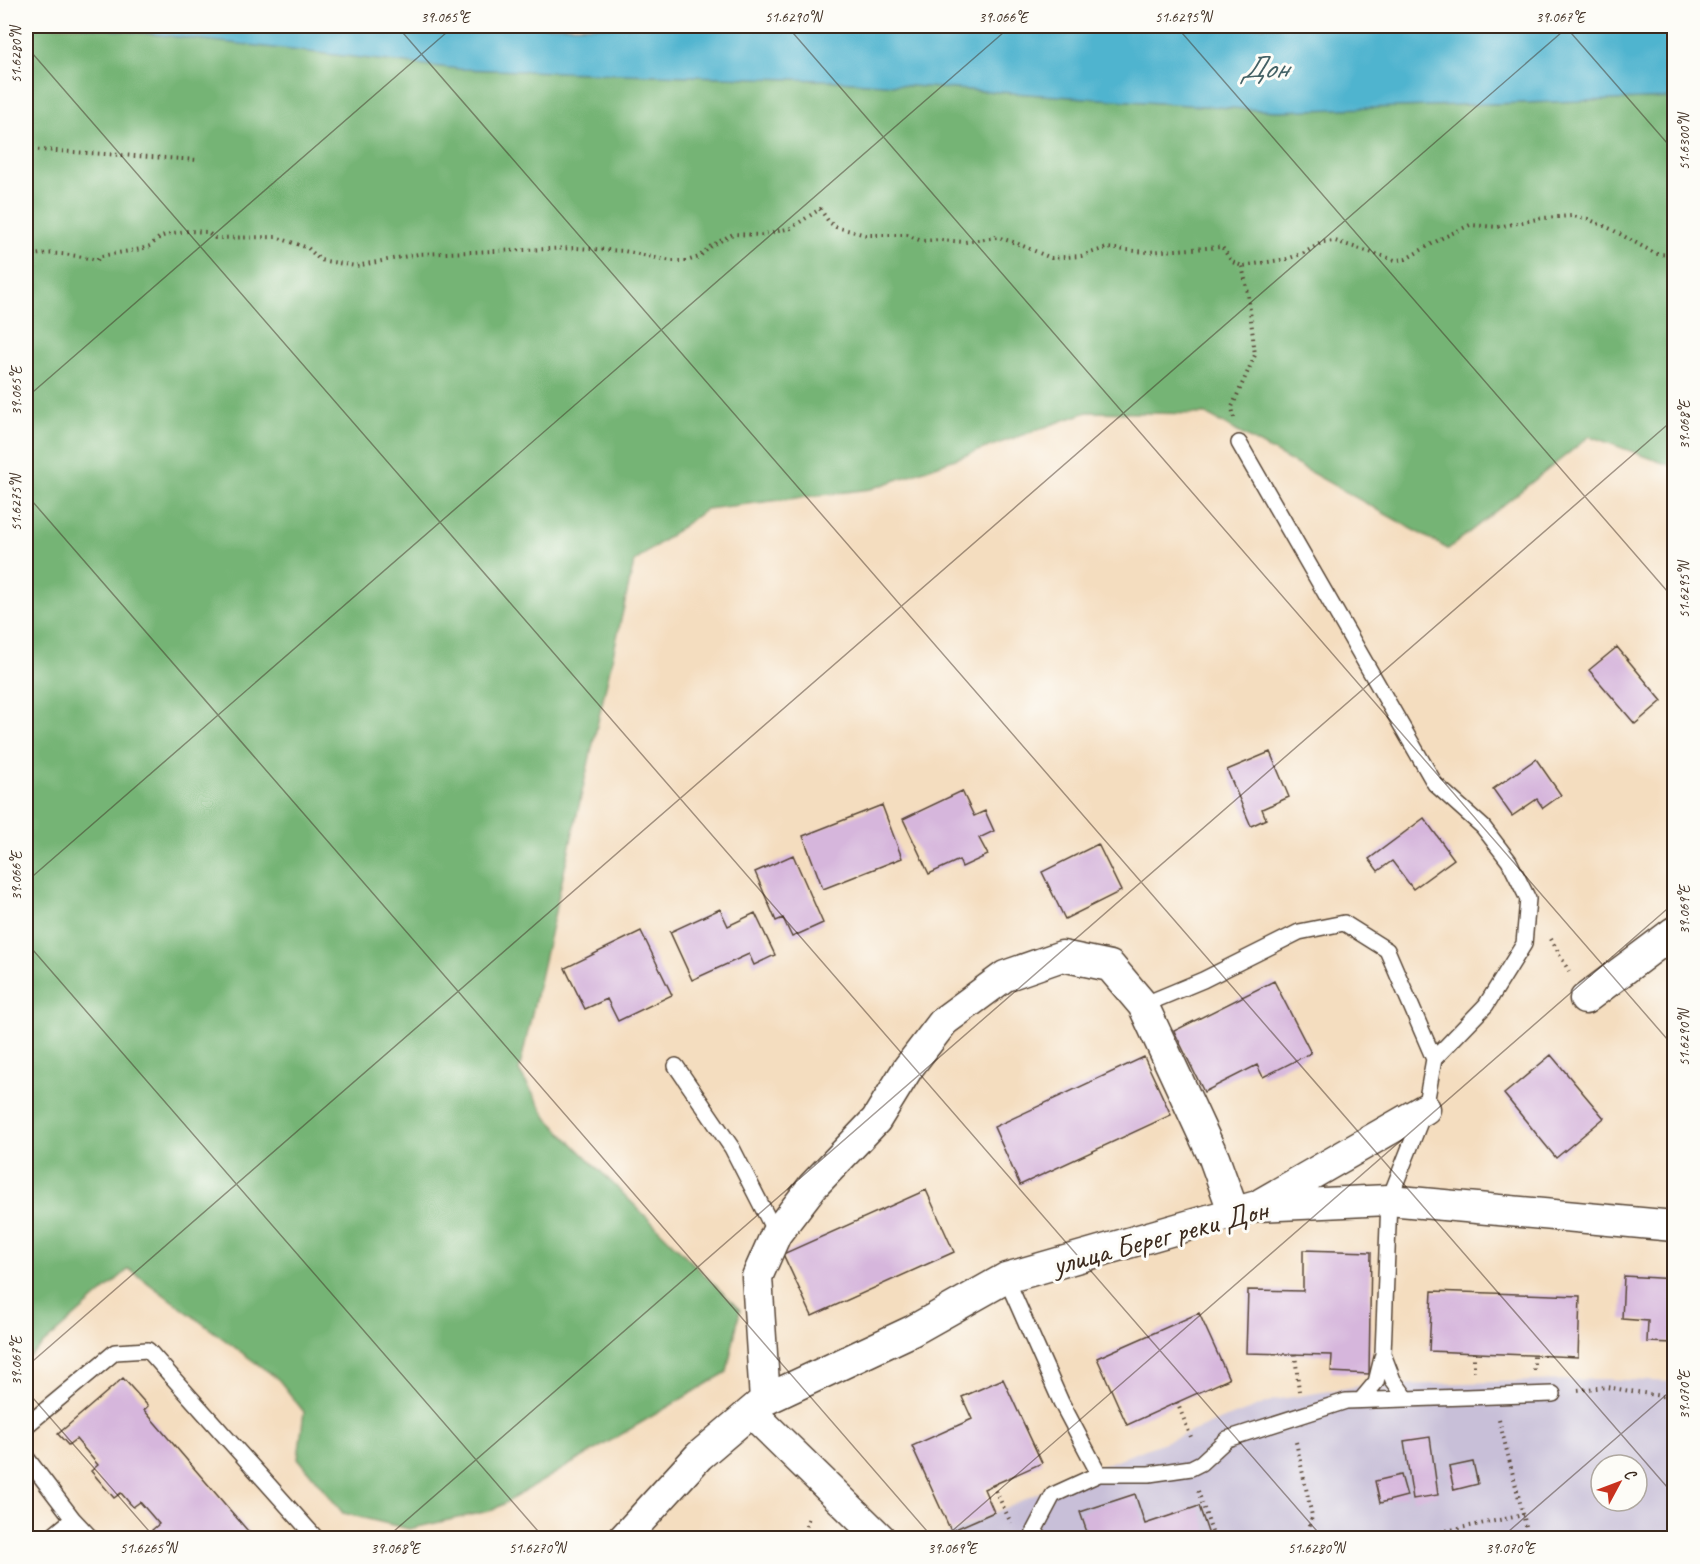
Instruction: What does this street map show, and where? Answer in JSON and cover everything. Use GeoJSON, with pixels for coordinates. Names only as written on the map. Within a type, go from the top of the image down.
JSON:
{"type":"FeatureCollection","features":[{"type":"Feature","properties":{"kind":"street"},"geometry":{"type":"LineString","coordinates":[[1585,999],[1674,933]]}},
{"type":"Feature","properties":{"kind":"street"},"geometry":{"type":"LineString","coordinates":[[880,1539],[759,1406],[757,1278],[776,1234],[812,1187],[876,1120],[908,1068],[944,1021],[1005,976],[1062,957],[1110,966],[1143,1005],[1214,1158],[1246,1209],[1425,1109]]}},
{"type":"Feature","properties":{"kind":"street","name":"улица Берег реки Дон"},"geometry":{"type":"LineString","coordinates":[[624,1539],[699,1456],[759,1406],[912,1331],[1006,1278],[1246,1209],[1389,1200],[1674,1226]]}},
{"type":"Feature","properties":{"kind":"lane"},"geometry":{"type":"LineString","coordinates":[[1239,443],[1435,784],[1483,827],[1509,861],[1528,899],[1524,944],[1486,1005],[1434,1059]]}},
{"type":"Feature","properties":{"kind":"lane"},"geometry":{"type":"LineString","coordinates":[[1143,1005],[1203,980],[1299,932],[1344,923],[1387,950],[1434,1059],[1425,1109],[1389,1200],[1383,1354],[1376,1382],[1361,1400]]}},
{"type":"Feature","properties":{"kind":"lane"},"geometry":{"type":"LineString","coordinates":[[676,1066],[732,1148],[776,1234]]}},
{"type":"Feature","properties":{"kind":"lane"},"geometry":{"type":"LineString","coordinates":[[1006,1278],[1060,1402],[1099,1474]]}},
{"type":"Feature","properties":{"kind":"lane"},"geometry":{"type":"LineString","coordinates":[[26,1426],[115,1352],[148,1350],[316,1539]]}},
{"type":"Feature","properties":{"kind":"lane"},"geometry":{"type":"LineString","coordinates":[[1383,1354],[1393,1380],[1407,1399]]}},
{"type":"Feature","properties":{"kind":"lane"},"geometry":{"type":"LineString","coordinates":[[1040,1539],[1034,1531],[1053,1495],[1099,1474],[1149,1474],[1196,1465],[1227,1439],[1347,1401],[1553,1394]]}},
{"type":"Feature","properties":{"kind":"lane"},"geometry":{"type":"LineString","coordinates":[[26,1457],[90,1539]]}},
{"type":"Feature","properties":{"kind":"lane"},"geometry":{"type":"LineString","coordinates":[[50,1539],[73,1519]]}},
{"type":"Feature","properties":{"kind":"path"},"geometry":{"type":"LineString","coordinates":[[26,148],[198,160]]}},
{"type":"Feature","properties":{"kind":"path"},"geometry":{"type":"LineString","coordinates":[[26,256],[34,254],[74,255],[97,260],[101,256],[150,246],[160,237],[188,231],[207,232],[215,238],[276,237],[308,248],[320,260],[356,266],[418,254],[576,248],[624,251],[671,261],[687,261],[733,234],[761,235],[790,228],[820,209],[829,222],[836,227],[866,235],[907,235],[922,241],[965,242],[997,237],[1051,258],[1081,256],[1106,248],[1147,252],[1222,247],[1232,262],[1242,266],[1261,265],[1304,253],[1323,242],[1335,241],[1395,260],[1406,259],[1442,237],[1470,225],[1498,227],[1533,219],[1572,216],[1588,219],[1611,229],[1656,254],[1674,255]]}},
{"type":"Feature","properties":{"kind":"path"},"geometry":{"type":"LineString","coordinates":[[1239,443],[1232,407],[1256,355],[1242,266]]}},
{"type":"Feature","properties":{"kind":"path"},"geometry":{"type":"LineString","coordinates":[[1528,899],[1585,999]]}},
{"type":"Feature","properties":{"kind":"path"},"geometry":{"type":"LineString","coordinates":[[1295,1354],[1296,1417],[1312,1516],[1308,1539]]}},
{"type":"Feature","properties":{"kind":"path"},"geometry":{"type":"LineString","coordinates":[[1553,1394],[1606,1387],[1674,1398]]}},
{"type":"Feature","properties":{"kind":"path"},"geometry":{"type":"LineString","coordinates":[[1492,1396],[1506,1441],[1529,1539]]}},
{"type":"Feature","properties":{"kind":"path"},"geometry":{"type":"LineString","coordinates":[[1177,1402],[1196,1465],[1214,1539]]}},
{"type":"Feature","properties":{"kind":"path"},"geometry":{"type":"LineString","coordinates":[[993,1485],[1012,1527]]}},
{"type":"Feature","properties":{"kind":"path"},"geometry":{"type":"LineString","coordinates":[[1411,1539],[1524,1515]]}},
{"type":"Feature","properties":{"kind":"shaded area"},"geometry":{"type":"Polygon","coordinates":[[[1606,1379],[1674,1382],[1674,1538],[939,1538],[1075,1476],[1274,1400],[1360,1386],[1606,1379]]]}},
{"type":"Feature","properties":{"kind":"green space"},"geometry":{"type":"Polygon","coordinates":[[[26,26],[81,26],[459,69],[824,80],[1276,111],[1674,98],[1674,467],[1590,436],[1448,549],[1206,414],[1087,412],[871,489],[706,509],[634,562],[519,1071],[548,1119],[740,1310],[727,1372],[493,1510],[409,1529],[343,1513],[298,1458],[304,1412],[279,1380],[129,1269],[26,1359],[26,26]]]}},
{"type":"Feature","properties":{"kind":"water","name":"Дон"},"geometry":{"type":"Polygon","coordinates":[[[81,26],[1674,26],[1674,98],[1276,111],[824,80],[459,69],[81,26]]]}},
{"type":"Feature","properties":{"kind":"building"},"geometry":{"type":"Polygon","coordinates":[[[1617,647],[1662,701],[1635,724],[1589,670],[1617,647]]]}},
{"type":"Feature","properties":{"kind":"building"},"geometry":{"type":"Polygon","coordinates":[[[1270,752],[1289,797],[1262,809],[1266,819],[1251,826],[1227,770],[1270,752]]]}},
{"type":"Feature","properties":{"kind":"building"},"geometry":{"type":"Polygon","coordinates":[[[1536,759],[1561,795],[1543,808],[1537,799],[1512,816],[1493,789],[1536,759]]]}},
{"type":"Feature","properties":{"kind":"building"},"geometry":{"type":"Polygon","coordinates":[[[962,791],[974,816],[985,811],[994,831],[979,838],[988,855],[962,867],[959,860],[929,874],[903,819],[962,791]]]}},
{"type":"Feature","properties":{"kind":"building"},"geometry":{"type":"Polygon","coordinates":[[[882,805],[902,858],[823,889],[803,836],[882,805]]]}},
{"type":"Feature","properties":{"kind":"building"},"geometry":{"type":"Polygon","coordinates":[[[1424,818],[1454,859],[1413,889],[1392,861],[1378,871],[1369,859],[1424,818]]]}},
{"type":"Feature","properties":{"kind":"building"},"geometry":{"type":"Polygon","coordinates":[[[1098,844],[1121,891],[1065,919],[1042,872],[1098,844]]]}},
{"type":"Feature","properties":{"kind":"building"},"geometry":{"type":"Polygon","coordinates":[[[793,855],[823,923],[792,937],[783,918],[776,921],[755,872],[793,855]]]}},
{"type":"Feature","properties":{"kind":"building"},"geometry":{"type":"Polygon","coordinates":[[[720,909],[728,926],[755,913],[775,955],[754,965],[749,954],[692,980],[670,932],[720,909]]]}},
{"type":"Feature","properties":{"kind":"building"},"geometry":{"type":"Polygon","coordinates":[[[641,931],[672,995],[618,1021],[607,999],[585,1009],[565,968],[641,931]]]}},
{"type":"Feature","properties":{"kind":"building"},"geometry":{"type":"Polygon","coordinates":[[[1274,981],[1311,1053],[1263,1077],[1257,1065],[1204,1092],[1174,1031],[1274,981]]]}},
{"type":"Feature","properties":{"kind":"building"},"geometry":{"type":"Polygon","coordinates":[[[1551,1055],[1604,1118],[1556,1158],[1504,1094],[1551,1055]]]}},
{"type":"Feature","properties":{"kind":"building"},"geometry":{"type":"Polygon","coordinates":[[[1144,1057],[1171,1115],[1020,1185],[994,1127],[1144,1057]]]}},
{"type":"Feature","properties":{"kind":"building"},"geometry":{"type":"Polygon","coordinates":[[[926,1190],[954,1252],[812,1316],[783,1254],[926,1190]]]}},
{"type":"Feature","properties":{"kind":"building"},"geometry":{"type":"Polygon","coordinates":[[[1303,1250],[1371,1252],[1369,1374],[1331,1372],[1332,1355],[1246,1353],[1248,1290],[1303,1291],[1303,1250]]]}},
{"type":"Feature","properties":{"kind":"building"},"geometry":{"type":"Polygon","coordinates":[[[1624,1276],[1674,1279],[1674,1343],[1647,1342],[1648,1321],[1622,1319],[1624,1276]]]}},
{"type":"Feature","properties":{"kind":"building"},"geometry":{"type":"Polygon","coordinates":[[[1432,1291],[1580,1296],[1578,1357],[1429,1351],[1432,1291]]]}},
{"type":"Feature","properties":{"kind":"building"},"geometry":{"type":"Polygon","coordinates":[[[1199,1313],[1229,1379],[1127,1425],[1097,1358],[1199,1313]]]}},
{"type":"Feature","properties":{"kind":"building"},"geometry":{"type":"Polygon","coordinates":[[[123,1378],[148,1406],[144,1410],[254,1538],[159,1538],[152,1530],[159,1524],[140,1502],[133,1507],[121,1493],[114,1498],[91,1471],[98,1465],[76,1439],[68,1445],[58,1434],[123,1378]]]}},
{"type":"Feature","properties":{"kind":"building"},"geometry":{"type":"Polygon","coordinates":[[[1003,1379],[1042,1463],[984,1489],[994,1512],[951,1531],[912,1446],[972,1419],[962,1397],[1003,1379]]]}},
{"type":"Feature","properties":{"kind":"building"},"geometry":{"type":"Polygon","coordinates":[[[1430,1437],[1438,1495],[1413,1499],[1404,1441],[1430,1437]]]}},
{"type":"Feature","properties":{"kind":"building"},"geometry":{"type":"Polygon","coordinates":[[[1473,1462],[1478,1484],[1454,1490],[1449,1467],[1473,1462]]]}},
{"type":"Feature","properties":{"kind":"building"},"geometry":{"type":"Polygon","coordinates":[[[1401,1475],[1407,1496],[1380,1503],[1375,1481],[1401,1475]]]}},
{"type":"Feature","properties":{"kind":"building"},"geometry":{"type":"Polygon","coordinates":[[[1135,1494],[1145,1524],[1199,1506],[1210,1538],[1089,1538],[1080,1512],[1135,1494]]]}}]}
